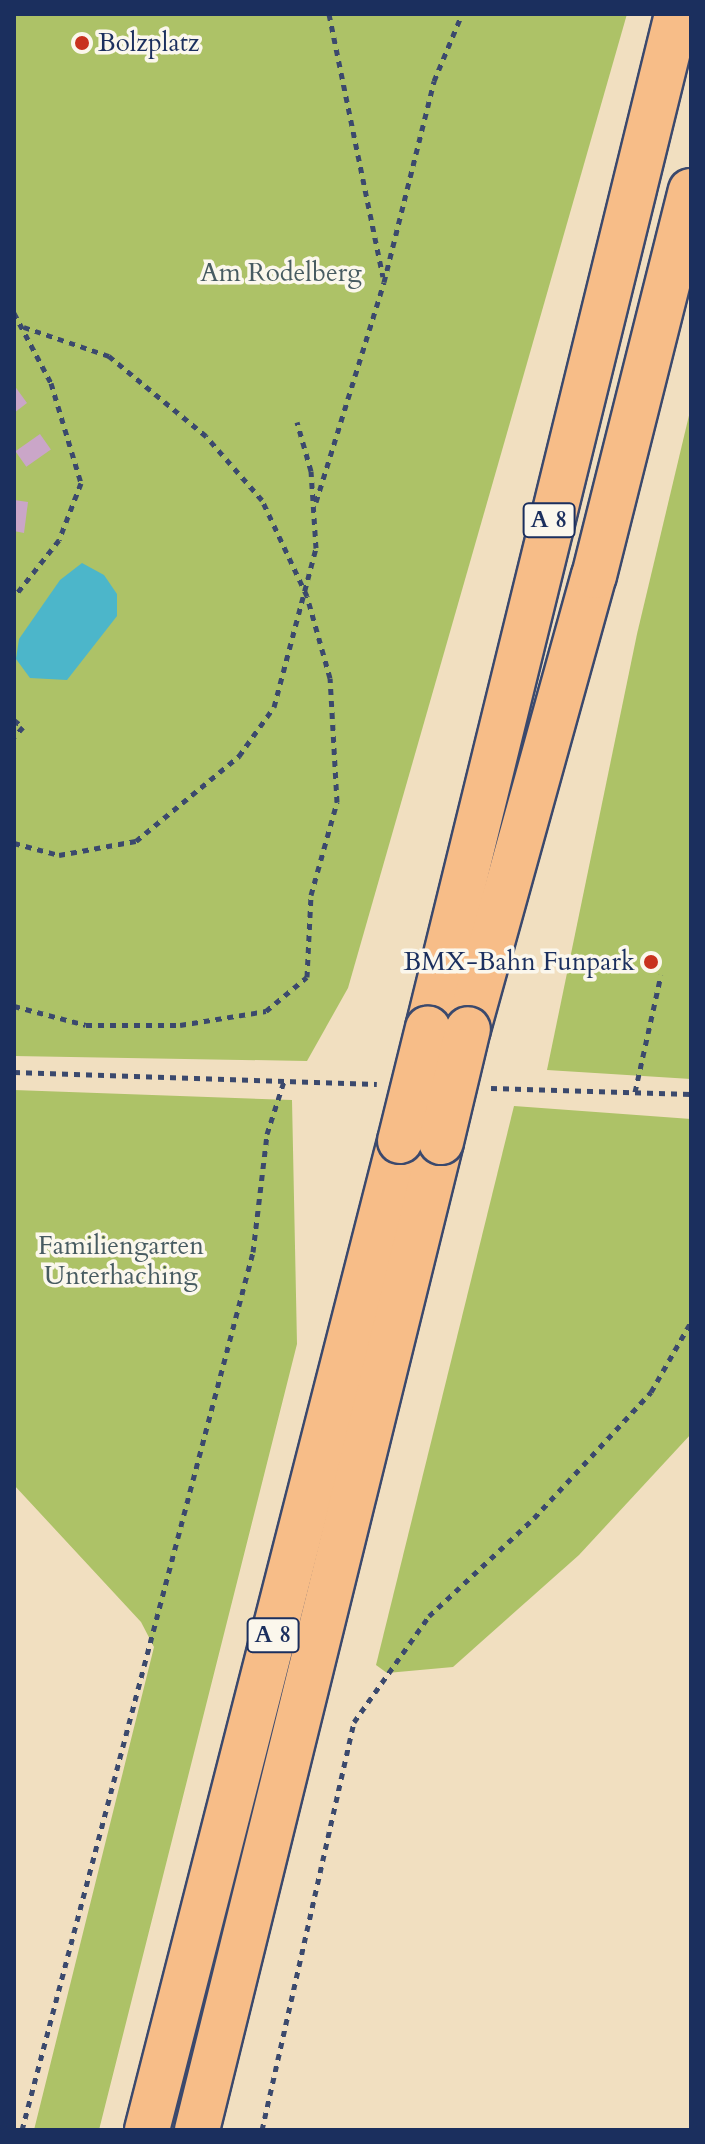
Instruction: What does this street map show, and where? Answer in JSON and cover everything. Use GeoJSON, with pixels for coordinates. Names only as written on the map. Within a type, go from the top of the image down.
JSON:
{"type":"FeatureCollection","features":[{"type":"Feature","properties":{"kind":"highway","name":"A 8"},"geometry":{"type":"LineString","coordinates":[[197,2130],[677,14]]}},
{"type":"Feature","properties":{"kind":"highway","name":"A 8"},"geometry":{"type":"LineString","coordinates":[[448,1029],[594,576],[691,191]]}},
{"type":"Feature","properties":{"kind":"highway","name":"A 8"},"geometry":{"type":"LineString","coordinates":[[147,2130],[420,1142]]}},
{"type":"Feature","properties":{"kind":"path"},"geometry":{"type":"LineString","coordinates":[[329,14],[384,282]]}},
{"type":"Feature","properties":{"kind":"path"},"geometry":{"type":"LineString","coordinates":[[14,843],[59,855],[136,841],[180,810],[239,756],[274,707],[307,596],[315,506],[384,282],[434,81],[462,14]]}},
{"type":"Feature","properties":{"kind":"path"},"geometry":{"type":"LineString","coordinates":[[14,313],[24,327],[77,453],[81,483],[59,540],[15,593]]}},
{"type":"Feature","properties":{"kind":"path"},"geometry":{"type":"LineString","coordinates":[[14,1006],[86,1025],[180,1025],[266,1011],[307,977],[311,895],[337,802],[330,678],[307,596],[262,500],[206,436],[109,356],[24,327]]}},
{"type":"Feature","properties":{"kind":"path"},"geometry":{"type":"LineString","coordinates":[[297,422],[315,506]]}},
{"type":"Feature","properties":{"kind":"path"},"geometry":{"type":"LineString","coordinates":[[14,737],[16,722]]}},
{"type":"Feature","properties":{"kind":"path"},"geometry":{"type":"LineString","coordinates":[[635,1092],[661,975]]}},
{"type":"Feature","properties":{"kind":"path"},"geometry":{"type":"LineString","coordinates":[[14,1072],[190,1078]]}},
{"type":"Feature","properties":{"kind":"path"},"geometry":{"type":"LineString","coordinates":[[22,2130],[253,1252],[267,1134],[284,1081]]}},
{"type":"Feature","properties":{"kind":"path"},"geometry":{"type":"LineString","coordinates":[[600,1091],[691,1094]]}},
{"type":"Feature","properties":{"kind":"path"},"geometry":{"type":"LineString","coordinates":[[262,2130],[354,1722],[429,1616],[534,1518],[651,1392],[691,1322]]}},
{"type":"Feature","properties":{"kind":"green space","name":"Am Rodelberg"},"geometry":{"type":"Polygon","coordinates":[[[14,14],[627,14],[348,988],[307,1061],[14,1056],[14,14]]]}},
{"type":"Feature","properties":{"kind":"green space"},"geometry":{"type":"Polygon","coordinates":[[[691,407],[691,1079],[547,1070],[637,634],[691,407]]]}},
{"type":"Feature","properties":{"kind":"green space","name":"Familiengarten Unterhaching"},"geometry":{"type":"Polygon","coordinates":[[[14,1090],[292,1100],[297,1344],[99,2130],[34,2130],[154,1647],[141,1622],[14,1485],[14,1090]]]}},
{"type":"Feature","properties":{"kind":"green space"},"geometry":{"type":"Polygon","coordinates":[[[514,1106],[691,1119],[691,1434],[579,1555],[453,1667],[387,1673],[376,1665],[514,1106]]]}},
{"type":"Feature","properties":{"kind":"water"},"geometry":{"type":"Polygon","coordinates":[[[82,563],[104,575],[117,594],[117,616],[67,680],[30,678],[16,659],[19,639],[60,580],[82,563]]]}},
{"type":"Feature","properties":{"kind":"building"},"geometry":{"type":"Polygon","coordinates":[[[14,385],[27,403],[14,413],[14,385]]]}},
{"type":"Feature","properties":{"kind":"building"},"geometry":{"type":"Polygon","coordinates":[[[40,434],[51,450],[26,467],[15,451],[40,434]]]}},
{"type":"Feature","properties":{"kind":"building"},"geometry":{"type":"Polygon","coordinates":[[[14,500],[28,502],[24,533],[14,531],[14,500]]]}},
{"type":"Feature","properties":{"kind":"place","name":"Bolzplatz"},"geometry":{"type":"Point","coordinates":[82,43]}},
{"type":"Feature","properties":{"kind":"place","name":"BMX-Bahn Funpark"},"geometry":{"type":"Point","coordinates":[651,962]}}]}
